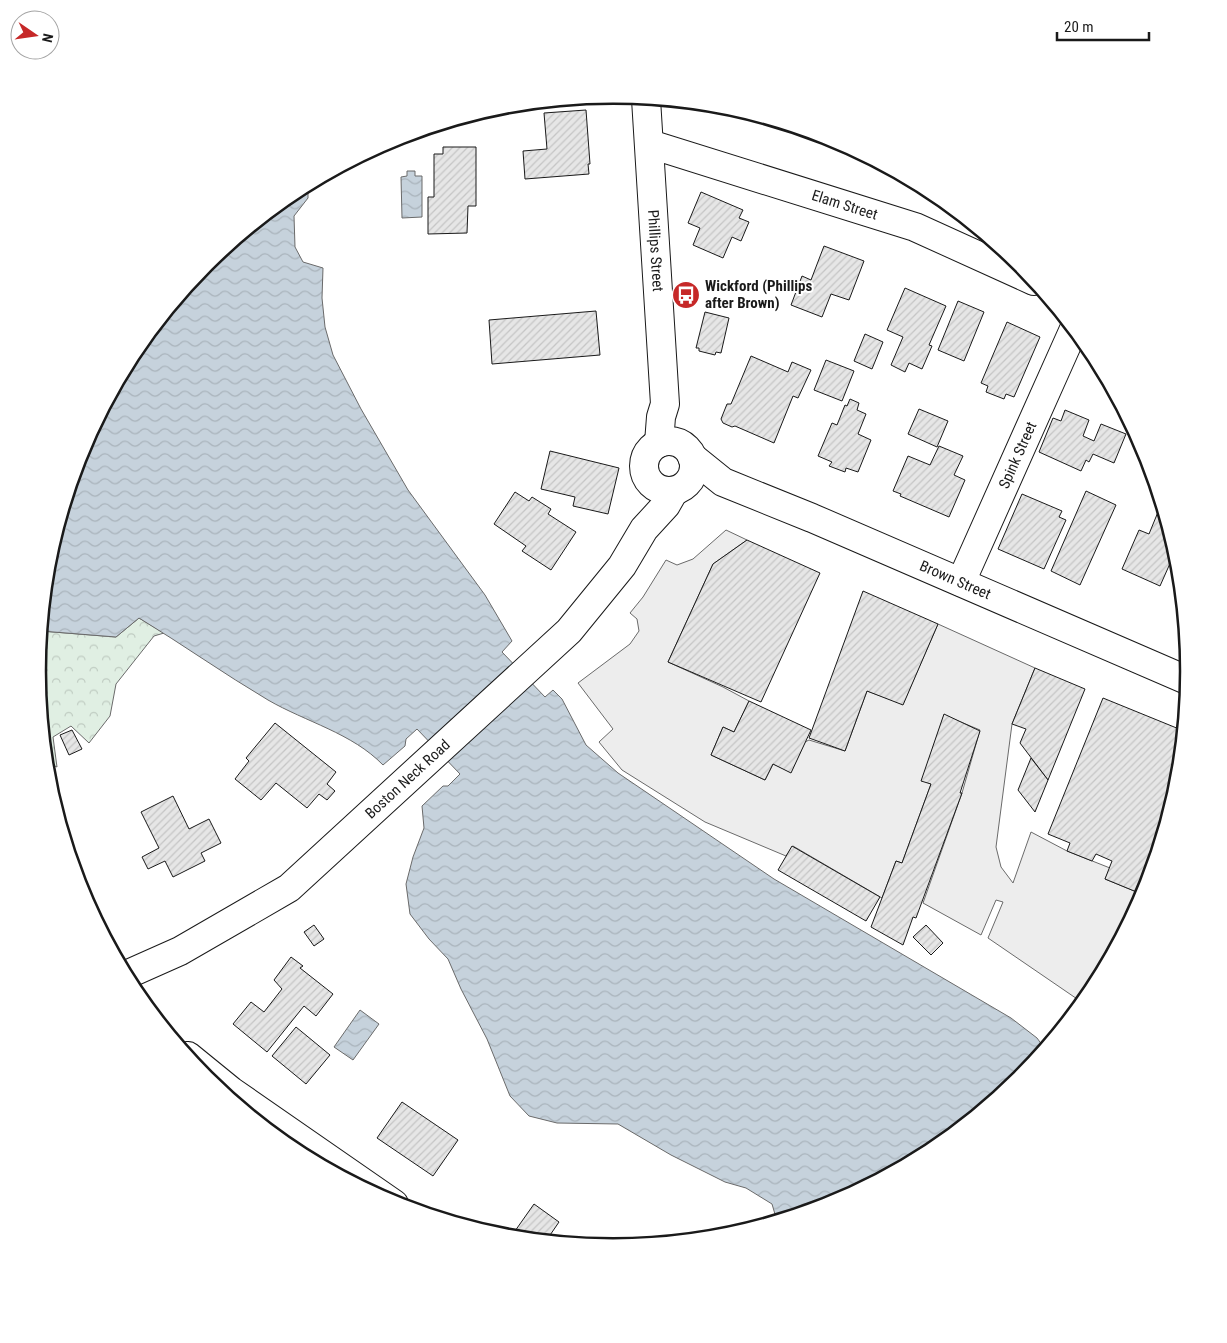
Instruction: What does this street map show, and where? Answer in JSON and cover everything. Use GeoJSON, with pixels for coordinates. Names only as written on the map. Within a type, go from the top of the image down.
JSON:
{"type":"FeatureCollection","features":[{"type":"Feature","properties":{"kind":"main road","name":"Phillips Street"},"geometry":{"type":"LineString","coordinates":[[647,105],[665,404],[676,425],[674,467]]}},
{"type":"Feature","properties":{"kind":"main road","name":"Elam Street"},"geometry":{"type":"LineString","coordinates":[[650,144],[915,227],[1017,273]]}},
{"type":"Feature","properties":{"kind":"main road","name":"Spink Street"},"geometry":{"type":"LineString","coordinates":[[961,582],[1071,336]]}},
{"type":"Feature","properties":{"kind":"main road","name":"Brown Street"},"geometry":{"type":"LineString","coordinates":[[674,467],[723,482],[812,518],[1181,678]]}},
{"type":"Feature","properties":{"kind":"main road","name":"Boston Neck Road"},"geometry":{"type":"LineString","coordinates":[[133,972],[180,951],[289,888],[525,673],[569,631],[622,566],[644,529],[666,505],[674,467]]}},
{"type":"Feature","properties":{"kind":"main road"},"geometry":{"type":"LineString","coordinates":[[233,1092],[349,1173]]}},
{"type":"Feature","properties":{"kind":"green space"},"geometry":{"type":"Polygon","coordinates":[[[139,618],[164,633],[154,636],[116,684],[110,716],[89,743],[71,726],[53,737],[57,767],[54,766],[47,709],[47,632],[116,637],[139,618]]]}},
{"type":"Feature","properties":{"kind":"shaded area"},"geometry":{"type":"Polygon","coordinates":[[[726,530],[747,540],[713,564],[668,662],[749,701],[734,732],[723,727],[711,755],[765,780],[773,764],[791,772],[805,742],[809,740],[845,751],[867,691],[903,704],[938,624],[1035,668],[1012,724],[996,847],[1001,867],[1013,883],[1031,832],[1067,851],[1110,868],[1105,879],[1137,892],[1105,955],[1077,999],[988,938],[1003,902],[996,900],[981,935],[923,903],[962,793],[980,730],[944,715],[922,780],[931,784],[902,863],[896,861],[882,898],[793,846],[786,856],[705,822],[622,770],[599,742],[613,729],[578,683],[630,644],[639,631],[637,619],[630,613],[643,597],[666,560],[677,565],[693,559],[726,530]]]}},
{"type":"Feature","properties":{"kind":"water"},"geometry":{"type":"Polygon","coordinates":[[[407,171],[415,171],[415,176],[422,176],[422,217],[402,218],[401,177],[407,176],[407,171]]]}},
{"type":"Feature","properties":{"kind":"water"},"geometry":{"type":"Polygon","coordinates":[[[308,194],[308,198],[294,216],[295,247],[303,262],[323,268],[322,298],[325,327],[333,355],[361,409],[408,490],[485,595],[512,641],[502,652],[545,697],[553,690],[562,699],[586,745],[618,773],[774,879],[1011,1018],[1037,1038],[1042,1044],[1015,1073],[988,1098],[929,1143],[897,1163],[831,1196],[775,1215],[772,1204],[746,1188],[725,1182],[671,1155],[618,1124],[557,1123],[529,1116],[510,1096],[487,1039],[448,959],[429,939],[410,914],[406,884],[413,857],[424,828],[422,806],[443,786],[448,786],[460,774],[417,729],[406,739],[405,746],[383,765],[357,744],[268,700],[139,618],[116,637],[47,632],[57,561],[76,489],[89,454],[122,388],[163,326],[187,297],[239,245],[268,221],[308,194]]]}},
{"type":"Feature","properties":{"kind":"water"},"geometry":{"type":"Polygon","coordinates":[[[360,1010],[379,1024],[353,1060],[334,1047],[360,1010]]]}},
{"type":"Feature","properties":{"kind":"building"},"geometry":{"type":"Polygon","coordinates":[[[586,110],[589,174],[525,179],[523,151],[547,149],[544,113],[586,110]]]}},
{"type":"Feature","properties":{"kind":"building"},"geometry":{"type":"Polygon","coordinates":[[[443,147],[476,147],[476,206],[468,206],[467,233],[428,234],[428,197],[434,197],[434,154],[443,154],[443,147]]]}},
{"type":"Feature","properties":{"kind":"building"},"geometry":{"type":"Polygon","coordinates":[[[701,192],[743,210],[739,218],[749,222],[741,241],[732,237],[723,258],[693,245],[700,228],[688,223],[701,192]]]}},
{"type":"Feature","properties":{"kind":"building"},"geometry":{"type":"Polygon","coordinates":[[[824,246],[864,261],[849,300],[831,294],[822,317],[791,305],[802,276],[811,280],[824,246]]]}},
{"type":"Feature","properties":{"kind":"building"},"geometry":{"type":"Polygon","coordinates":[[[905,288],[946,306],[929,345],[932,346],[922,369],[909,363],[905,372],[891,365],[903,337],[887,330],[905,288]]]}},
{"type":"Feature","properties":{"kind":"building"},"geometry":{"type":"Polygon","coordinates":[[[958,301],[984,312],[964,361],[938,350],[958,301]]]}},
{"type":"Feature","properties":{"kind":"building"},"geometry":{"type":"Polygon","coordinates":[[[596,311],[600,355],[492,364],[489,320],[596,311]]]}},
{"type":"Feature","properties":{"kind":"building"},"geometry":{"type":"Polygon","coordinates":[[[705,312],[729,318],[721,353],[716,352],[715,355],[699,351],[699,348],[696,348],[705,312]]]}},
{"type":"Feature","properties":{"kind":"building"},"geometry":{"type":"Polygon","coordinates":[[[1007,322],[1040,337],[1014,397],[1006,394],[1004,399],[986,392],[988,386],[981,383],[1007,322]]]}},
{"type":"Feature","properties":{"kind":"building"},"geometry":{"type":"Polygon","coordinates":[[[865,334],[883,342],[872,369],[854,361],[865,334]]]}},
{"type":"Feature","properties":{"kind":"building"},"geometry":{"type":"Polygon","coordinates":[[[751,356],[788,372],[792,362],[811,370],[798,398],[793,396],[774,443],[735,426],[732,427],[723,423],[721,419],[727,404],[731,404],[751,356]]]}},
{"type":"Feature","properties":{"kind":"building"},"geometry":{"type":"Polygon","coordinates":[[[826,360],[854,371],[842,401],[814,390],[826,360]]]}},
{"type":"Feature","properties":{"kind":"building"},"geometry":{"type":"Polygon","coordinates":[[[850,399],[859,403],[857,410],[866,414],[858,434],[871,440],[858,472],[846,468],[845,472],[829,466],[832,462],[818,456],[832,423],[837,425],[845,405],[847,406],[850,399]]]}},
{"type":"Feature","properties":{"kind":"building"},"geometry":{"type":"Polygon","coordinates":[[[919,409],[948,421],[937,447],[908,434],[919,409]]]}},
{"type":"Feature","properties":{"kind":"building"},"geometry":{"type":"Polygon","coordinates":[[[1065,410],[1089,420],[1083,436],[1094,441],[1101,424],[1126,434],[1114,463],[1093,454],[1089,462],[1086,460],[1081,471],[1039,452],[1053,418],[1061,421],[1065,410]]]}},
{"type":"Feature","properties":{"kind":"building"},"geometry":{"type":"Polygon","coordinates":[[[939,446],[963,456],[954,475],[965,480],[949,517],[900,496],[901,494],[893,491],[908,456],[930,465],[939,446]]]}},
{"type":"Feature","properties":{"kind":"building"},"geometry":{"type":"Polygon","coordinates":[[[550,451],[619,468],[608,514],[573,506],[575,497],[541,489],[550,451]]]}},
{"type":"Feature","properties":{"kind":"building"},"geometry":{"type":"Polygon","coordinates":[[[1086,491],[1116,505],[1080,585],[1051,571],[1086,491]]]}},
{"type":"Feature","properties":{"kind":"building"},"geometry":{"type":"Polygon","coordinates":[[[515,492],[529,501],[532,497],[551,509],[548,514],[576,532],[551,570],[522,551],[526,546],[494,524],[515,492]]]}},
{"type":"Feature","properties":{"kind":"building"},"geometry":{"type":"Polygon","coordinates":[[[1022,494],[1062,511],[1059,517],[1066,520],[1044,569],[998,549],[1022,494]]]}},
{"type":"Feature","properties":{"kind":"building"},"geometry":{"type":"Polygon","coordinates":[[[1158,513],[1170,563],[1160,586],[1122,569],[1139,530],[1149,534],[1158,513]]]}},
{"type":"Feature","properties":{"kind":"building"},"geometry":{"type":"Polygon","coordinates":[[[747,540],[820,573],[761,702],[668,662],[713,564],[747,540]]]}},
{"type":"Feature","properties":{"kind":"building"},"geometry":{"type":"Polygon","coordinates":[[[863,591],[938,624],[903,705],[867,691],[845,751],[809,738],[863,591]]]}},
{"type":"Feature","properties":{"kind":"building"},"geometry":{"type":"Polygon","coordinates":[[[1035,668],[1085,689],[1048,780],[1020,743],[1026,729],[1012,724],[1035,668]]]}},
{"type":"Feature","properties":{"kind":"building"},"geometry":{"type":"Polygon","coordinates":[[[1103,698],[1178,729],[1170,782],[1161,818],[1151,854],[1137,892],[1105,879],[1112,861],[1096,854],[1092,861],[1067,851],[1070,843],[1048,834],[1103,698]]]}},
{"type":"Feature","properties":{"kind":"building"},"geometry":{"type":"Polygon","coordinates":[[[749,701],[811,730],[791,773],[773,764],[765,780],[711,755],[723,727],[734,732],[749,701]]]}},
{"type":"Feature","properties":{"kind":"building"},"geometry":{"type":"Polygon","coordinates":[[[944,714],[980,731],[960,793],[962,793],[916,918],[913,917],[903,945],[871,927],[896,861],[902,863],[931,784],[921,781],[944,714]]]}},
{"type":"Feature","properties":{"kind":"building"},"geometry":{"type":"Polygon","coordinates":[[[275,723],[336,772],[327,784],[335,791],[327,800],[319,794],[307,808],[276,783],[261,800],[235,779],[249,761],[246,758],[275,723]]]}},
{"type":"Feature","properties":{"kind":"building"},"geometry":{"type":"Polygon","coordinates":[[[72,730],[82,749],[69,755],[60,735],[72,730]]]}},
{"type":"Feature","properties":{"kind":"building"},"geometry":{"type":"Polygon","coordinates":[[[1031,758],[1048,780],[1035,812],[1018,790],[1031,758]]]}},
{"type":"Feature","properties":{"kind":"building"},"geometry":{"type":"Polygon","coordinates":[[[173,796],[189,829],[209,819],[221,843],[201,853],[205,861],[173,877],[165,861],[148,869],[142,857],[159,848],[141,812],[173,796]]]}},
{"type":"Feature","properties":{"kind":"building"},"geometry":{"type":"Polygon","coordinates":[[[792,846],[880,897],[866,921],[778,870],[792,846]]]}},
{"type":"Feature","properties":{"kind":"building"},"geometry":{"type":"Polygon","coordinates":[[[314,925],[324,939],[314,946],[304,932],[314,925]]]}},
{"type":"Feature","properties":{"kind":"building"},"geometry":{"type":"Polygon","coordinates":[[[926,925],[943,943],[931,955],[913,937],[926,925]]]}},
{"type":"Feature","properties":{"kind":"building"},"geometry":{"type":"Polygon","coordinates":[[[291,957],[303,966],[300,968],[333,994],[316,1016],[304,1006],[267,1052],[233,1024],[251,1002],[264,1012],[282,989],[274,980],[291,957]]]}},
{"type":"Feature","properties":{"kind":"building"},"geometry":{"type":"Polygon","coordinates":[[[296,1027],[330,1055],[306,1084],[272,1056],[296,1027]]]}},
{"type":"Feature","properties":{"kind":"building"},"geometry":{"type":"Polygon","coordinates":[[[402,1102],[458,1140],[433,1176],[377,1138],[402,1102]]]}},
{"type":"Feature","properties":{"kind":"building"},"geometry":{"type":"Polygon","coordinates":[[[534,1204],[559,1222],[550,1235],[516,1230],[534,1204]]]}},
{"type":"Feature","properties":{"kind":"place","name":"Wickford (Phillips after Brown)"},"geometry":{"type":"Point","coordinates":[686,295]}}]}
